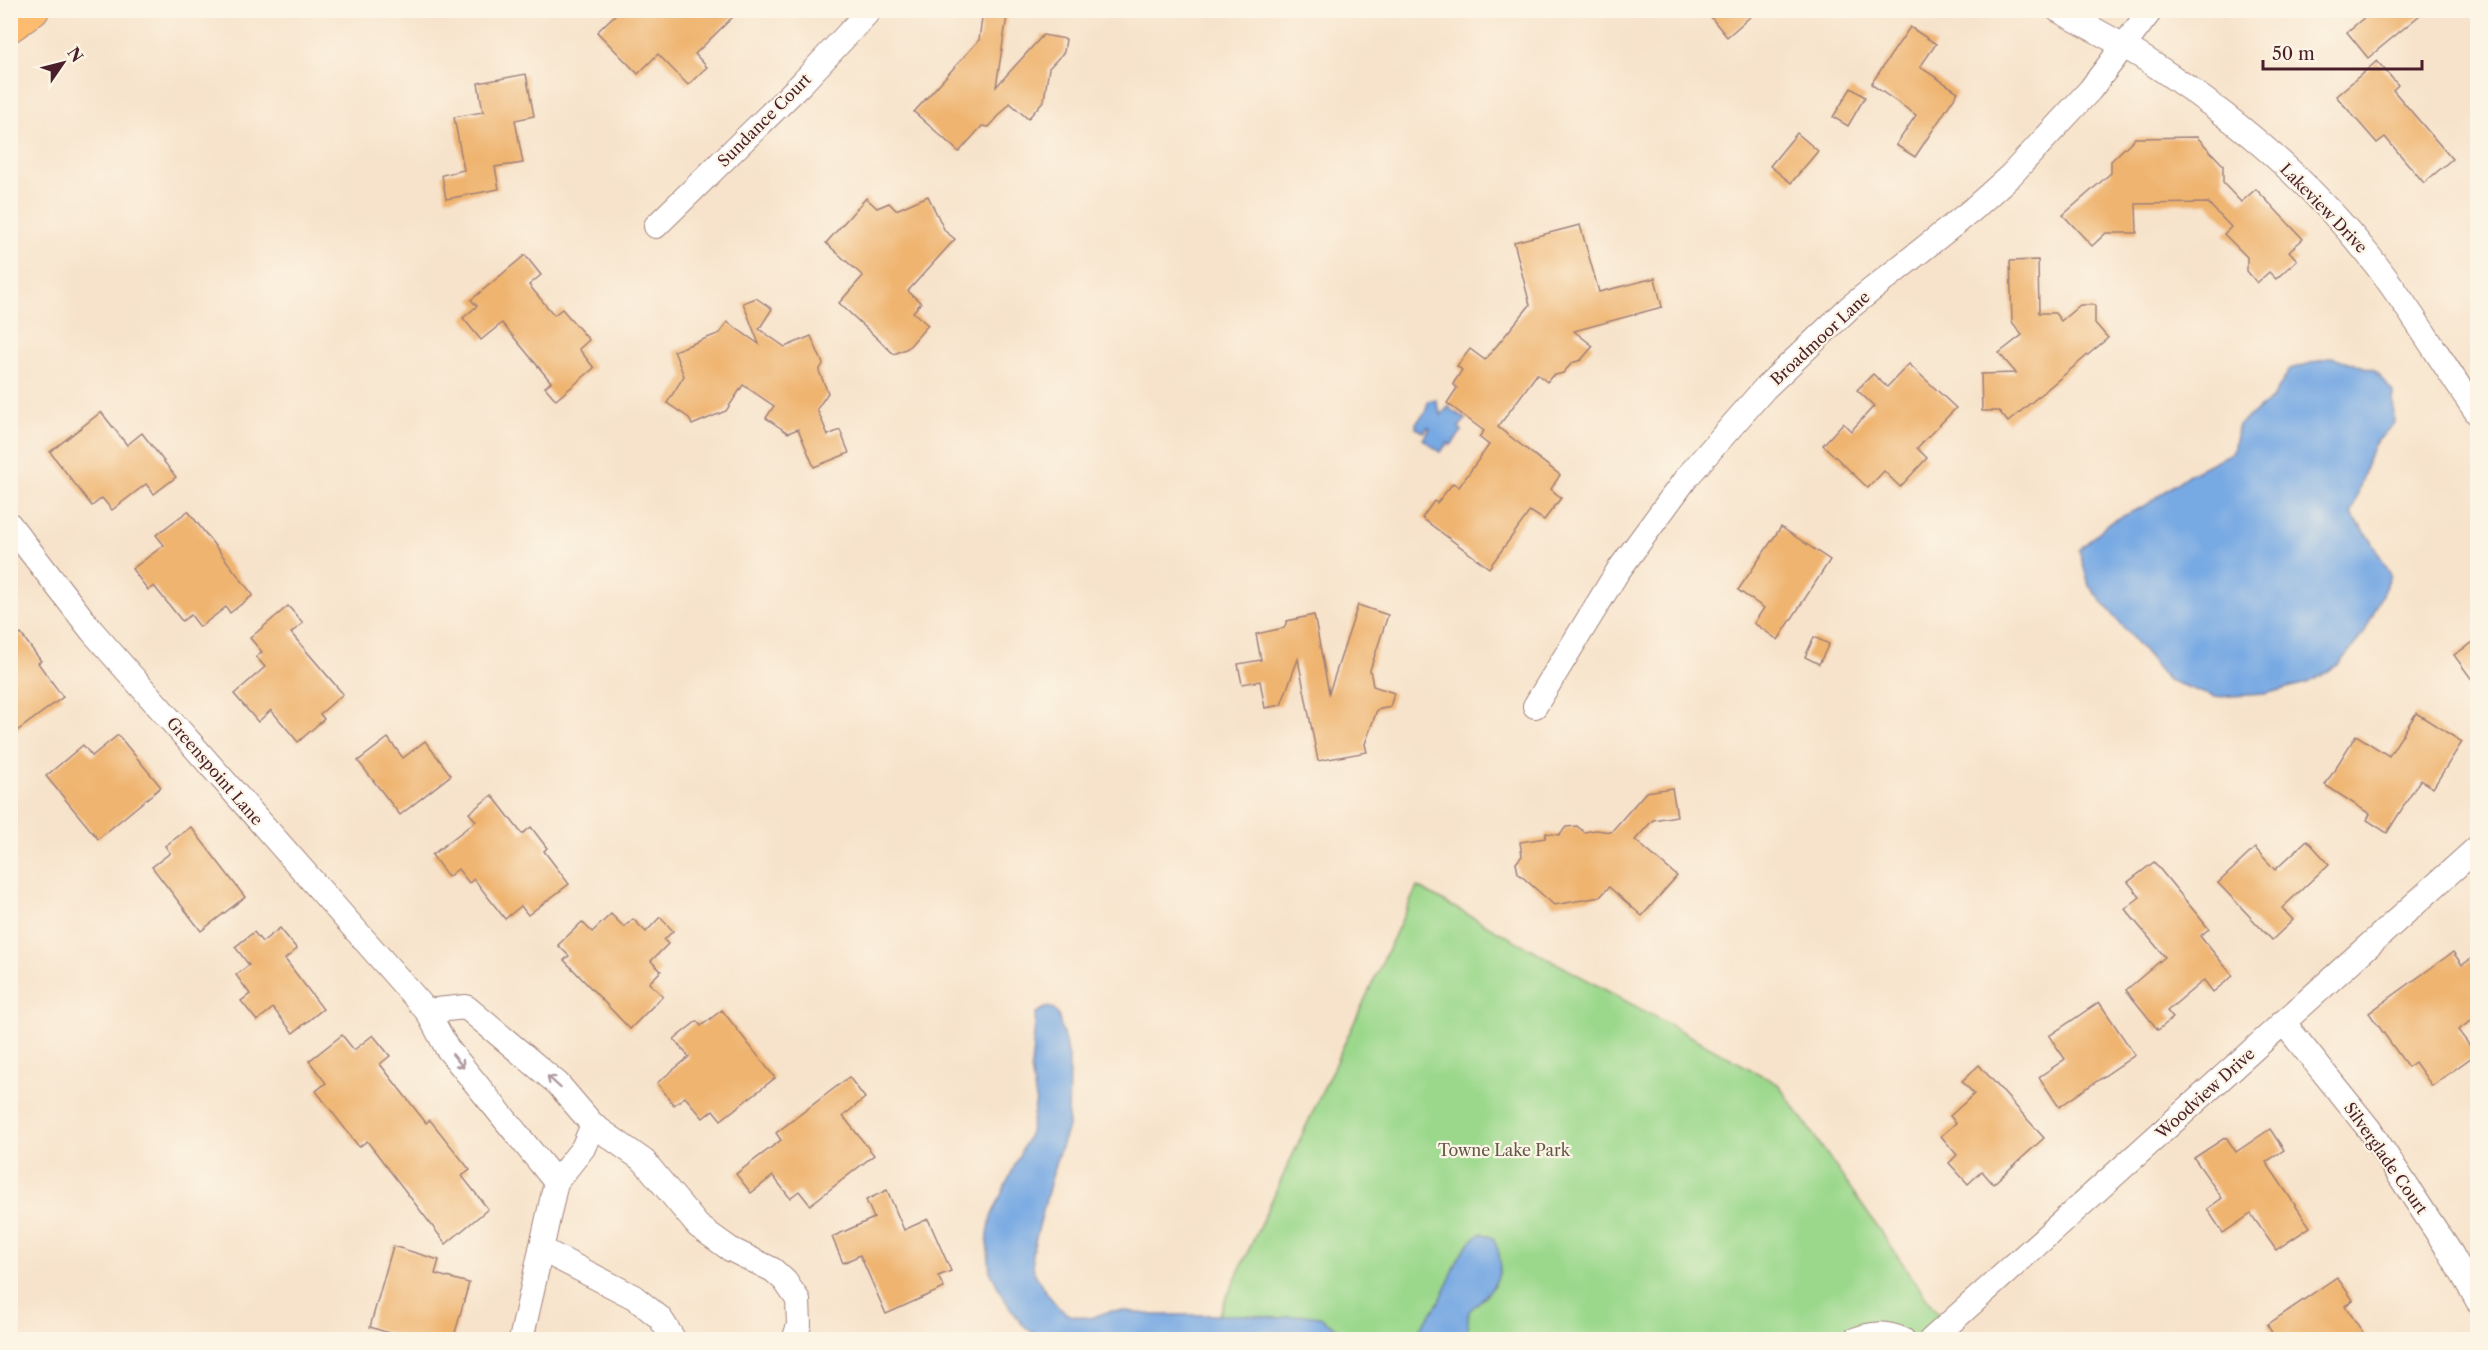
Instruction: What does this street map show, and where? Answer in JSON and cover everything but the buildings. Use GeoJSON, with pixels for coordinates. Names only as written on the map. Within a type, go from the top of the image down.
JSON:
{"type":"FeatureCollection","features":[{"type":"Feature","properties":{"kind":"main road"},"geometry":{"type":"LineString","coordinates":[[10,26],[33,10]]}},
{"type":"Feature","properties":{"kind":"street","name":"Sundance Court"},"geometry":{"type":"LineString","coordinates":[[656,226],[802,83],[870,10]]}},
{"type":"Feature","properties":{"kind":"street","name":"Lakeview Drive"},"geometry":{"type":"LineString","coordinates":[[2058,10],[2124,46],[2211,104],[2269,151],[2340,221],[2370,256],[2412,313],[2478,414]]}},
{"type":"Feature","properties":{"kind":"street","name":"Broadmoor Lane"},"geometry":{"type":"LineString","coordinates":[[1535,706],[1618,571],[1687,477],[1765,388],[1850,307],[1971,211],[2011,175],[2090,90],[2151,10]]}},
{"type":"Feature","properties":{"kind":"street","name":"Greenspoint Lane"},"geometry":{"type":"LineString","coordinates":[[10,525],[92,631],[427,1011],[447,1048],[556,1182]]}},
{"type":"Feature","properties":{"kind":"street","name":"Woodview Drive"},"geometry":{"type":"LineString","coordinates":[[1931,1340],[2478,847]]}},
{"type":"Feature","properties":{"kind":"street"},"geometry":{"type":"LineString","coordinates":[[427,1011],[466,1008],[558,1084],[593,1125],[644,1161],[698,1226],[730,1249],[773,1270],[785,1281],[798,1300],[799,1325],[794,1340]]}},
{"type":"Feature","properties":{"kind":"street","name":"Silverglade Court"},"geometry":{"type":"LineString","coordinates":[[2283,1022],[2369,1130],[2450,1252],[2478,1301]]}},
{"type":"Feature","properties":{"kind":"street"},"geometry":{"type":"LineString","coordinates":[[521,1340],[556,1182],[583,1148],[593,1125]]}},
{"type":"Feature","properties":{"kind":"street"},"geometry":{"type":"LineString","coordinates":[[541,1249],[634,1297],[660,1318],[674,1340]]}},
{"type":"Feature","properties":{"kind":"street"},"geometry":{"type":"LineString","coordinates":[[1854,1340],[1870,1334],[1888,1333],[1903,1340]]}},
{"type":"Feature","properties":{"kind":"green space","name":"Towne Lake Park"},"geometry":{"type":"Polygon","coordinates":[[[1417,887],[1778,1084],[1955,1339],[1207,1340],[1417,887]]]}},
{"type":"Feature","properties":{"kind":"water"},"geometry":{"type":"Polygon","coordinates":[[[2332,357],[2374,370],[2393,392],[2394,423],[2373,446],[2351,514],[2371,540],[2391,575],[2364,633],[2338,665],[2310,682],[2265,694],[2214,697],[2168,680],[2089,586],[2079,550],[2109,523],[2146,505],[2188,475],[2233,452],[2238,425],[2273,398],[2290,369],[2332,357]]]}},
{"type":"Feature","properties":{"kind":"water"},"geometry":{"type":"Polygon","coordinates":[[[1436,400],[1441,415],[1449,406],[1451,410],[1466,419],[1459,427],[1462,431],[1451,445],[1448,443],[1440,452],[1423,439],[1430,429],[1428,427],[1424,432],[1416,428],[1416,423],[1425,413],[1428,402],[1436,400]]]}},
{"type":"Feature","properties":{"kind":"water"},"geometry":{"type":"Polygon","coordinates":[[[1047,1007],[1054,1009],[1058,1015],[1069,1057],[1068,1127],[1056,1161],[1032,1253],[1034,1272],[1058,1307],[1069,1315],[1090,1318],[1110,1311],[1154,1315],[1247,1315],[1278,1318],[1305,1315],[1320,1317],[1352,1339],[1040,1339],[1021,1323],[1003,1297],[990,1271],[987,1241],[991,1217],[1030,1132],[1036,1100],[1031,1068],[1036,1013],[1047,1007]]]}},
{"type":"Feature","properties":{"kind":"water"},"geometry":{"type":"Polygon","coordinates":[[[1482,1233],[1493,1238],[1498,1250],[1500,1270],[1493,1287],[1469,1311],[1466,1339],[1411,1339],[1439,1302],[1467,1245],[1482,1233]]]}}]}
